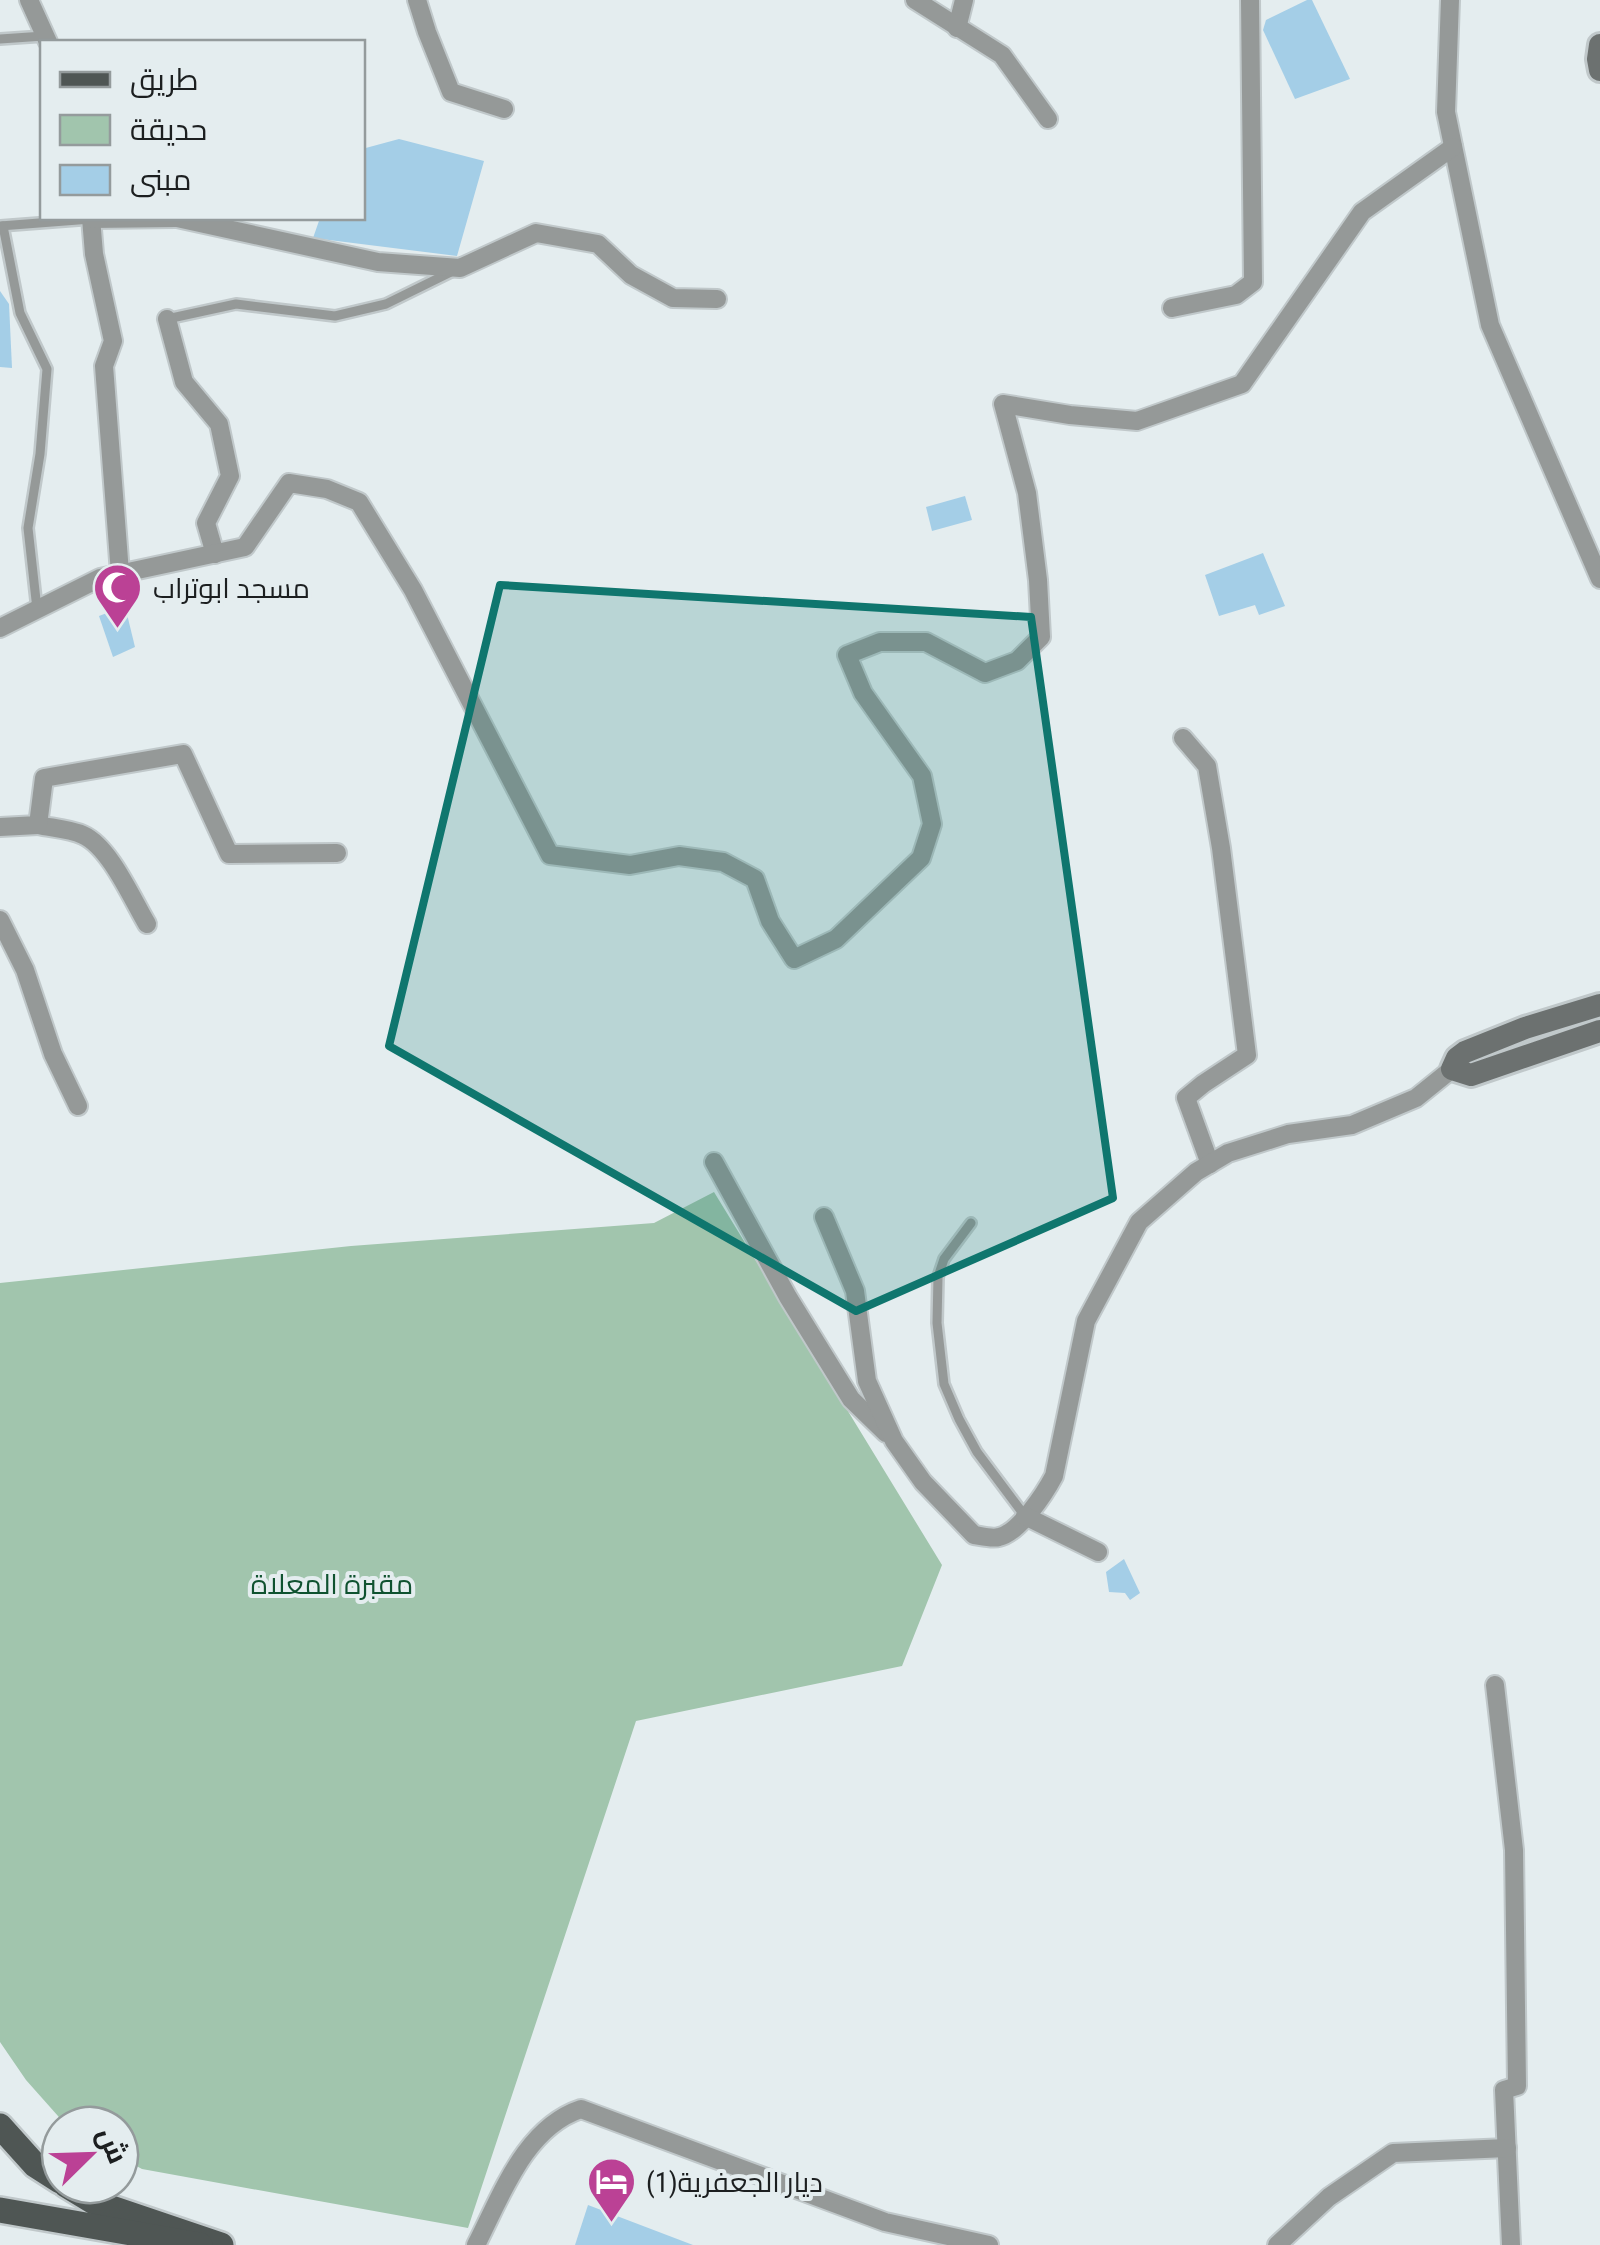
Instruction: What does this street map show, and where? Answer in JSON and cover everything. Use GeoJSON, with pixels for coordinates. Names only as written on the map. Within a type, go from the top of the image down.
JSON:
{"type":"FeatureCollection","features":[{"type":"Feature","properties":{"kind":"main road"},"geometry":{"type":"LineString","coordinates":[[0,2126],[40,2168]]}},
{"type":"Feature","properties":{"kind":"main road"},"geometry":{"type":"LineString","coordinates":[[103,2205],[221,2245]]}},
{"type":"Feature","properties":{"kind":"main road"},"geometry":{"type":"LineString","coordinates":[[0,2210],[200,2245]]}},
{"type":"Feature","properties":{"kind":"street"},"geometry":{"type":"LineString","coordinates":[[29,0],[46,39]]}},
{"type":"Feature","properties":{"kind":"street"},"geometry":{"type":"LineString","coordinates":[[417,0],[451,92],[504,109]]}},
{"type":"Feature","properties":{"kind":"street"},"geometry":{"type":"LineString","coordinates":[[914,0],[1002,55],[1048,118]]}},
{"type":"Feature","properties":{"kind":"street"},"geometry":{"type":"LineString","coordinates":[[957,28],[964,0]]}},
{"type":"Feature","properties":{"kind":"street"},"geometry":{"type":"LineString","coordinates":[[1172,308],[1236,295],[1254,282],[1250,0]]}},
{"type":"Feature","properties":{"kind":"street"},"geometry":{"type":"LineString","coordinates":[[1450,0],[1446,112],[1490,325],[1600,579]]}},
{"type":"Feature","properties":{"kind":"street"},"geometry":{"type":"LineString","coordinates":[[1600,45],[1600,70]]}},
{"type":"Feature","properties":{"kind":"street"},"geometry":{"type":"LineString","coordinates":[[0,628],[100,578],[244,548],[289,484],[327,489],[360,502],[413,590],[550,855],[630,865],[679,856],[722,862],[755,878],[770,922],[794,960],[836,939],[921,858],[932,824],[922,776],[863,692],[847,654],[880,642],[926,642],[985,673],[1017,661],[1041,637],[1027,493],[1003,404],[1070,416],[1137,421],[1242,384],[1362,212],[1453,146]]}},
{"type":"Feature","properties":{"kind":"street"},"geometry":{"type":"LineString","coordinates":[[91,220],[94,254],[113,341],[104,366],[120,574]]}},
{"type":"Feature","properties":{"kind":"street"},"geometry":{"type":"LineString","coordinates":[[185,220],[378,262],[460,268],[536,233],[598,244],[631,274],[673,298],[716,299]]}},
{"type":"Feature","properties":{"kind":"street"},"geometry":{"type":"LineString","coordinates":[[167,319],[184,382],[219,424],[230,476],[206,523],[215,554]]}},
{"type":"Feature","properties":{"kind":"street"},"geometry":{"type":"LineString","coordinates":[[1183,738],[1207,766],[1247,1055],[1186,1098],[1210,1164]]}},
{"type":"Feature","properties":{"kind":"street"},"geometry":{"type":"LineString","coordinates":[[38,824],[44,778],[183,754],[230,854],[337,852]]}},
{"type":"Feature","properties":{"kind":"street"},"geometry":{"type":"LineString","coordinates":[[0,827],[38,824],[92,840],[113,866],[147,924]]}},
{"type":"Feature","properties":{"kind":"street"},"geometry":{"type":"LineString","coordinates":[[0,920],[25,970],[53,1054],[78,1106]]}},
{"type":"Feature","properties":{"kind":"street"},"geometry":{"type":"LineString","coordinates":[[824,1217],[855,1291],[867,1381],[894,1441],[922,1482],[974,1536],[1000,1537],[1043,1498],[1054,1476],[1086,1321],[1139,1222],[1196,1172],[1228,1153],[1288,1134],[1352,1126],[1416,1098],[1452,1069],[1466,1052],[1525,1028],[1600,1005]]}},
{"type":"Feature","properties":{"kind":"street"},"geometry":{"type":"LineString","coordinates":[[1452,1069],[1470,1074],[1600,1030]]}},
{"type":"Feature","properties":{"kind":"street"},"geometry":{"type":"LineString","coordinates":[[714,1162],[788,1296],[852,1399],[894,1441]]}},
{"type":"Feature","properties":{"kind":"street"},"geometry":{"type":"LineString","coordinates":[[1025,1516],[1098,1552]]}},
{"type":"Feature","properties":{"kind":"street"},"geometry":{"type":"LineString","coordinates":[[1495,1685],[1514,1867],[1517,2086],[1504,2090],[1511,2245]]}},
{"type":"Feature","properties":{"kind":"street"},"geometry":{"type":"LineString","coordinates":[[476,2245],[519,2161],[546,2130],[581,2108],[885,2222],[989,2245]]}},
{"type":"Feature","properties":{"kind":"street"},"geometry":{"type":"LineString","coordinates":[[1277,2245],[1329,2197],[1393,2153],[1507,2148]]}},
{"type":"Feature","properties":{"kind":"lane"},"geometry":{"type":"LineString","coordinates":[[0,40],[46,39]]}},
{"type":"Feature","properties":{"kind":"lane"},"geometry":{"type":"LineString","coordinates":[[37,609],[28,528],[40,454],[46,369],[20,313],[2,226],[69,220]]}},
{"type":"Feature","properties":{"kind":"lane"},"geometry":{"type":"LineString","coordinates":[[167,319],[236,304],[335,316],[386,304],[460,268]]}},
{"type":"Feature","properties":{"kind":"lane"},"geometry":{"type":"LineString","coordinates":[[972,1223],[944,1259],[938,1277],[937,1322],[944,1384],[977,1452],[1025,1516]]}},
{"type":"Feature","properties":{"kind":"highlighted area"},"geometry":{"type":"Polygon","coordinates":[[[500,585],[1031,617],[1113,1198],[856,1311],[389,1046],[500,585]]]}},
{"type":"Feature","properties":{"kind":"green space","name":"مقبرة المعلاة"},"geometry":{"type":"Polygon","coordinates":[[[714,1192],[942,1565],[902,1666],[636,1721],[468,2228],[142,2169],[140,2105],[48,2105],[0,2042],[0,1283],[351,1246],[654,1223],[714,1192]]]}},
{"type":"Feature","properties":{"kind":"building"},"geometry":{"type":"Polygon","coordinates":[[[1312,0],[1350,79],[1295,99],[1263,30],[1266,20],[1312,0]]]}},
{"type":"Feature","properties":{"kind":"building"},"geometry":{"type":"Polygon","coordinates":[[[399,139],[484,161],[457,256],[313,238],[319,220],[365,220],[365,148],[399,139]]]}},
{"type":"Feature","properties":{"kind":"building"},"geometry":{"type":"Polygon","coordinates":[[[0,291],[9,304],[12,368],[0,367],[0,291]]]}},
{"type":"Feature","properties":{"kind":"building"},"geometry":{"type":"Polygon","coordinates":[[[965,496],[972,520],[932,531],[926,507],[965,496]]]}},
{"type":"Feature","properties":{"kind":"building"},"geometry":{"type":"Polygon","coordinates":[[[1263,553],[1285,606],[1259,615],[1255,605],[1219,616],[1205,575],[1263,553]]]}},
{"type":"Feature","properties":{"kind":"building","name":"مسجد ابوتراب"},"geometry":{"type":"Polygon","coordinates":[[[125,606],[135,647],[113,657],[99,616],[125,606]]]}},
{"type":"Feature","properties":{"kind":"building"},"geometry":{"type":"Polygon","coordinates":[[[1124,1559],[1140,1593],[1130,1600],[1125,1593],[1109,1592],[1106,1572],[1124,1559]]]}},
{"type":"Feature","properties":{"kind":"building","name":"ديار الجعفرية(1)"},"geometry":{"type":"Polygon","coordinates":[[[588,2205],[693,2245],[575,2245],[588,2205]]]}},
{"type":"Feature","properties":{"kind":"place","name":"مسجد ابوتراب"},"geometry":{"type":"Point","coordinates":[118,630]}},
{"type":"Feature","properties":{"kind":"place","name":"ديار الجعفرية(1)"},"geometry":{"type":"Point","coordinates":[611,2224]}}]}
